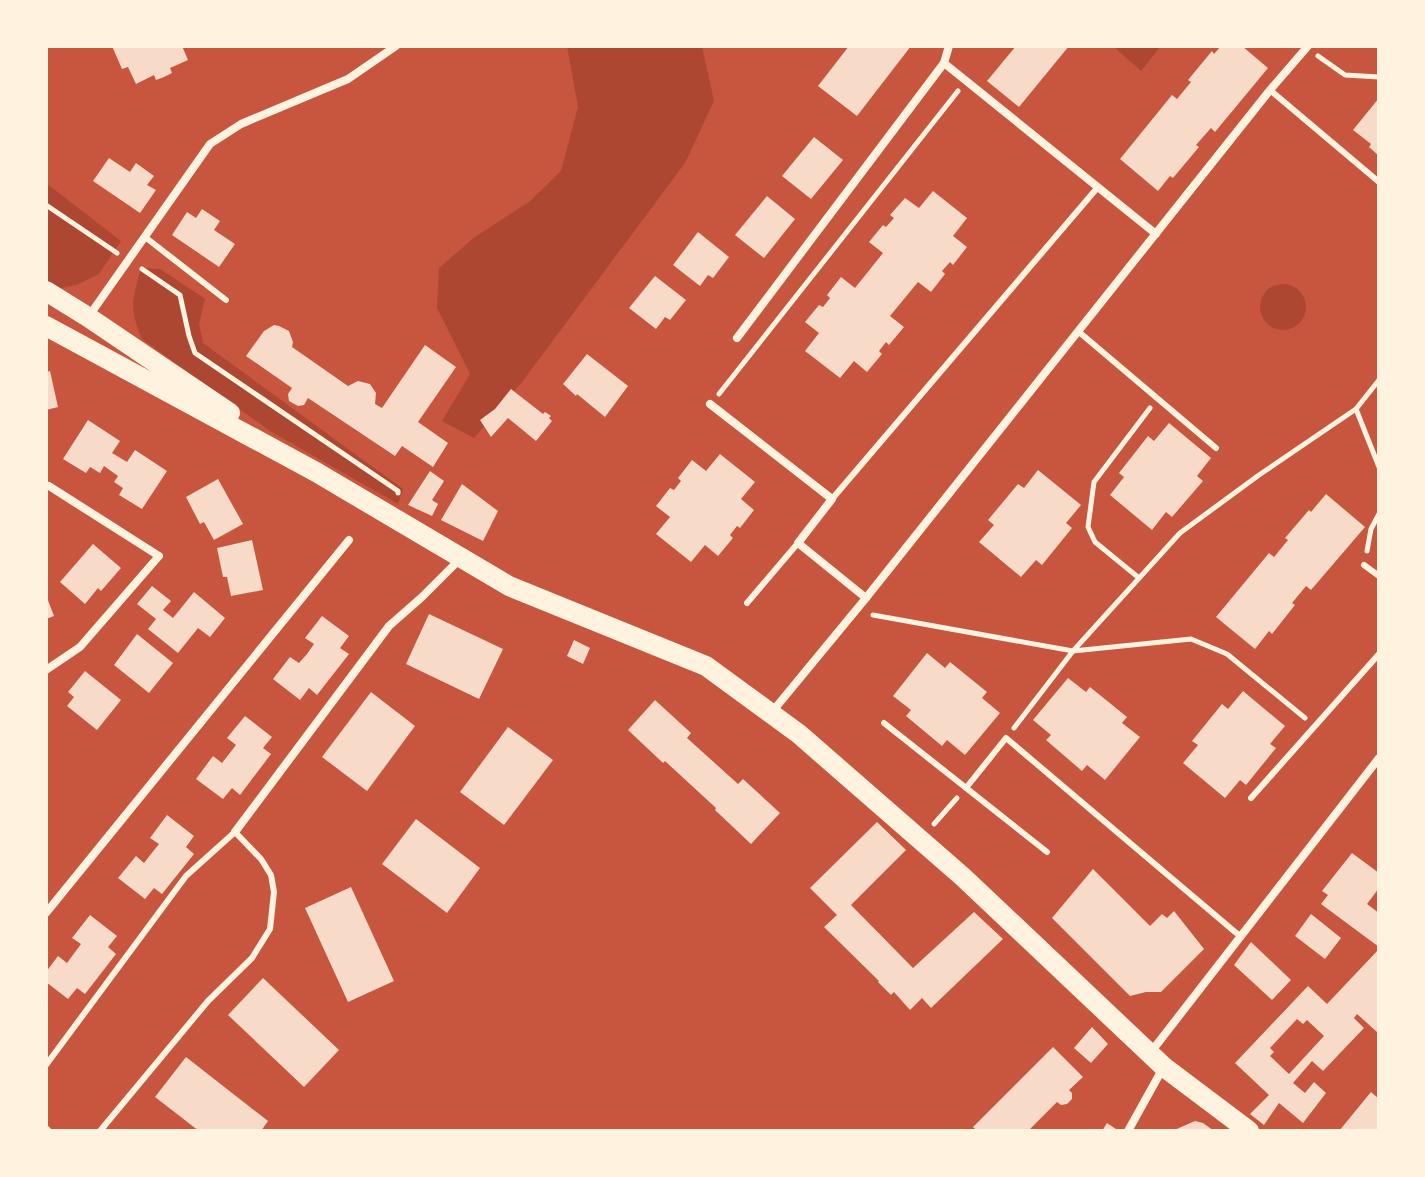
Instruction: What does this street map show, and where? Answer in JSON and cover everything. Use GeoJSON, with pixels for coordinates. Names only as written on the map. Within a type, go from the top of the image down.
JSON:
{"type":"FeatureCollection","features":[{"type":"Feature","properties":{"kind":"main road"},"geometry":{"type":"LineString","coordinates":[[46,291],[316,472]]}},
{"type":"Feature","properties":{"kind":"main road"},"geometry":{"type":"LineString","coordinates":[[46,326],[316,472],[509,586],[706,666],[799,734],[1000,911],[1157,1060],[1249,1131]]}},
{"type":"Feature","properties":{"kind":"street"},"geometry":{"type":"LineString","coordinates":[[88,317],[210,144],[241,124],[348,79],[396,46]]}},
{"type":"Feature","properties":{"kind":"street"},"geometry":{"type":"LineString","coordinates":[[737,338],[944,63],[949,46]]}},
{"type":"Feature","properties":{"kind":"street"},"geometry":{"type":"LineString","coordinates":[[771,713],[855,612],[1270,90],[1308,47]]}},
{"type":"Feature","properties":{"kind":"street"},"geometry":{"type":"LineString","coordinates":[[944,63],[1156,234]]}},
{"type":"Feature","properties":{"kind":"street"},"geometry":{"type":"LineString","coordinates":[[710,404],[832,499],[798,543],[866,598]]}},
{"type":"Feature","properties":{"kind":"street"},"geometry":{"type":"LineString","coordinates":[[46,670],[80,647],[159,556],[49,486]]}},
{"type":"Feature","properties":{"kind":"street"},"geometry":{"type":"LineString","coordinates":[[46,913],[349,540]]}},
{"type":"Feature","properties":{"kind":"street"},"geometry":{"type":"LineString","coordinates":[[235,832],[389,626],[461,558]]}},
{"type":"Feature","properties":{"kind":"street"},"geometry":{"type":"LineString","coordinates":[[1128,1131],[1157,1060],[1241,937],[1379,758]]}},
{"type":"Feature","properties":{"kind":"lane"},"geometry":{"type":"LineString","coordinates":[[1270,90],[1379,182]]}},
{"type":"Feature","properties":{"kind":"lane"},"geometry":{"type":"LineString","coordinates":[[832,499],[1098,187]]}},
{"type":"Feature","properties":{"kind":"lane"},"geometry":{"type":"LineString","coordinates":[[145,237],[226,300]]}},
{"type":"Feature","properties":{"kind":"lane"},"geometry":{"type":"LineString","coordinates":[[1079,332],[1216,448]]}},
{"type":"Feature","properties":{"kind":"lane"},"geometry":{"type":"LineString","coordinates":[[747,603],[798,543]]}},
{"type":"Feature","properties":{"kind":"lane"},"geometry":{"type":"LineString","coordinates":[[1364,565],[1379,576]]}},
{"type":"Feature","properties":{"kind":"lane"},"geometry":{"type":"LineString","coordinates":[[1251,798],[1379,654]]}},
{"type":"Feature","properties":{"kind":"lane"},"geometry":{"type":"LineString","coordinates":[[884,723],[1047,852]]}},
{"type":"Feature","properties":{"kind":"lane"},"geometry":{"type":"LineString","coordinates":[[966,788],[1006,738],[1241,937]]}},
{"type":"Feature","properties":{"kind":"lane"},"geometry":{"type":"LineString","coordinates":[[46,1065],[186,876],[235,832],[261,859],[271,875],[274,892],[270,929],[252,958],[208,1001],[100,1131]]}},
{"type":"Feature","properties":{"kind":"path"},"geometry":{"type":"LineString","coordinates":[[1308,47],[1345,75],[1379,77]]}},
{"type":"Feature","properties":{"kind":"path"},"geometry":{"type":"LineString","coordinates":[[710,404],[966,81]]}},
{"type":"Feature","properties":{"kind":"path"},"geometry":{"type":"LineString","coordinates":[[180,295],[195,353],[398,491],[395,518]]}},
{"type":"Feature","properties":{"kind":"path"},"geometry":{"type":"LineString","coordinates":[[1006,738],[1073,651],[1180,533],[1356,409],[1379,380]]}},
{"type":"Feature","properties":{"kind":"path"},"geometry":{"type":"LineString","coordinates":[[1139,578],[1095,542],[1088,527],[1089,513],[1094,482],[1158,398]]}},
{"type":"Feature","properties":{"kind":"path"},"geometry":{"type":"LineString","coordinates":[[1356,409],[1379,467]]}},
{"type":"Feature","properties":{"kind":"path"},"geometry":{"type":"LineString","coordinates":[[1364,565],[1371,529],[1379,514]]}},
{"type":"Feature","properties":{"kind":"path"},"geometry":{"type":"LineString","coordinates":[[855,612],[1073,651],[1191,639],[1227,654],[1316,726]]}},
{"type":"Feature","properties":{"kind":"path"},"geometry":{"type":"LineString","coordinates":[[921,840],[966,788]]}},
{"type":"Feature","properties":{"kind":"shaded area"},"geometry":{"type":"Polygon","coordinates":[[[567,46],[702,46],[714,101],[685,163],[522,382],[474,438],[442,421],[470,374],[437,308],[439,268],[475,237],[529,202],[561,171],[578,107],[567,46]]]}},
{"type":"Feature","properties":{"kind":"shaded area"},"geometry":{"type":"Polygon","coordinates":[[[1113,46],[1161,46],[1141,71],[1113,46]]]}},
{"type":"Feature","properties":{"kind":"shaded area"},"geometry":{"type":"Polygon","coordinates":[[[46,183],[121,241],[99,274],[76,285],[52,290],[46,286],[46,183]]]}},
{"type":"Feature","properties":{"kind":"shaded area"},"geometry":{"type":"Polygon","coordinates":[[[141,268],[160,269],[205,299],[199,324],[203,343],[403,489],[398,504],[270,431],[142,339],[133,304],[141,268]]]}},
{"type":"Feature","properties":{"kind":"shaded area"},"geometry":{"type":"Polygon","coordinates":[[[1283,284],[1299,291],[1306,307],[1299,323],[1283,330],[1267,323],[1260,307],[1267,291],[1283,284]]]}},
{"type":"Feature","properties":{"kind":"building"},"geometry":{"type":"Polygon","coordinates":[[[112,46],[182,46],[188,60],[170,68],[172,73],[164,77],[156,80],[154,75],[136,84],[128,67],[122,69],[112,46]]]}},
{"type":"Feature","properties":{"kind":"building"},"geometry":{"type":"Polygon","coordinates":[[[849,46],[911,46],[857,116],[818,86],[849,46]]]}},
{"type":"Feature","properties":{"kind":"building"},"geometry":{"type":"Polygon","coordinates":[[[1016,46],[1069,46],[1019,107],[987,81],[1016,46]]]}},
{"type":"Feature","properties":{"kind":"building"},"geometry":{"type":"Polygon","coordinates":[[[1221,46],[1242,46],[1268,68],[1215,132],[1211,128],[1173,178],[1170,176],[1158,191],[1120,159],[1172,95],[1177,99],[1212,51],[1214,54],[1221,46]]]}},
{"type":"Feature","properties":{"kind":"building"},"geometry":{"type":"Polygon","coordinates":[[[1379,98],[1379,156],[1369,147],[1371,144],[1353,130],[1379,98]]]}},
{"type":"Feature","properties":{"kind":"building"},"geometry":{"type":"Polygon","coordinates":[[[814,137],[843,160],[811,199],[782,176],[814,137]]]}},
{"type":"Feature","properties":{"kind":"building"},"geometry":{"type":"Polygon","coordinates":[[[109,158],[130,172],[136,163],[154,176],[147,185],[156,190],[140,213],[93,181],[109,158]]]}},
{"type":"Feature","properties":{"kind":"building"},"geometry":{"type":"Polygon","coordinates":[[[933,191],[967,218],[953,236],[967,247],[953,265],[950,262],[942,271],[945,274],[931,292],[918,282],[890,316],[904,327],[889,345],[886,342],[879,351],[882,354],[867,372],[854,361],[840,378],[805,351],[819,333],[805,322],[819,305],[823,307],[830,298],[827,295],[841,277],[855,288],[883,253],[869,242],[883,225],[886,227],[894,218],[890,215],[905,198],[919,208],[933,191]]]}},
{"type":"Feature","properties":{"kind":"building"},"geometry":{"type":"Polygon","coordinates":[[[767,196],[795,219],[764,258],[735,235],[767,196]]]}},
{"type":"Feature","properties":{"kind":"building"},"geometry":{"type":"Polygon","coordinates":[[[202,209],[220,221],[214,230],[235,244],[219,267],[172,235],[187,212],[196,218],[202,209]]]}},
{"type":"Feature","properties":{"kind":"building"},"geometry":{"type":"Polygon","coordinates":[[[698,232],[729,257],[713,278],[708,275],[700,286],[673,265],[698,232]]]}},
{"type":"Feature","properties":{"kind":"building"},"geometry":{"type":"Polygon","coordinates":[[[655,276],[686,300],[670,320],[665,317],[656,329],[629,308],[655,276]]]}},
{"type":"Feature","properties":{"kind":"building"},"geometry":{"type":"Polygon","coordinates":[[[274,325],[289,331],[292,347],[348,386],[358,381],[370,384],[376,393],[375,404],[382,408],[425,345],[456,367],[418,422],[448,443],[433,467],[402,446],[395,456],[308,398],[304,405],[298,406],[289,401],[288,394],[292,388],[246,356],[264,331],[274,325]]]}},
{"type":"Feature","properties":{"kind":"building"},"geometry":{"type":"Polygon","coordinates":[[[587,354],[628,386],[605,417],[563,384],[587,354]]]}},
{"type":"Feature","properties":{"kind":"building"},"geometry":{"type":"Polygon","coordinates":[[[50,371],[58,407],[46,410],[46,372],[50,371]]]}},
{"type":"Feature","properties":{"kind":"building"},"geometry":{"type":"Polygon","coordinates":[[[511,389],[543,414],[545,412],[551,416],[552,421],[536,441],[508,418],[491,437],[480,420],[495,409],[511,389]]]}},
{"type":"Feature","properties":{"kind":"building"},"geometry":{"type":"Polygon","coordinates":[[[88,420],[120,441],[112,453],[127,462],[135,450],[167,471],[142,509],[119,495],[123,488],[114,482],[118,476],[104,466],[100,473],[90,467],[86,473],[63,459],[88,420]]]}},
{"type":"Feature","properties":{"kind":"building"},"geometry":{"type":"Polygon","coordinates":[[[1169,423],[1211,458],[1197,476],[1203,481],[1172,517],[1166,512],[1152,530],[1110,495],[1124,477],[1119,473],[1148,436],[1154,441],[1169,423]]]}},
{"type":"Feature","properties":{"kind":"building"},"geometry":{"type":"Polygon","coordinates":[[[720,454],[755,482],[741,499],[754,510],[740,528],[737,526],[730,535],[733,538],[718,556],[705,545],[691,562],[656,534],[670,517],[656,506],[670,488],[674,490],[681,481],[678,478],[692,460],[706,471],[720,454]]]}},
{"type":"Feature","properties":{"kind":"building"},"geometry":{"type":"Polygon","coordinates":[[[1038,470],[1081,505],[1066,523],[1072,528],[1042,565],[1036,560],[1021,577],[979,542],[994,525],[988,520],[1018,484],[1024,488],[1038,470]]]}},
{"type":"Feature","properties":{"kind":"building"},"geometry":{"type":"Polygon","coordinates":[[[430,471],[444,481],[432,500],[438,504],[432,516],[408,505],[430,471]]]}},
{"type":"Feature","properties":{"kind":"building"},"geometry":{"type":"Polygon","coordinates":[[[218,479],[243,524],[214,540],[204,522],[200,524],[186,497],[218,479]]]}},
{"type":"Feature","properties":{"kind":"building"},"geometry":{"type":"Polygon","coordinates":[[[462,484],[498,511],[483,541],[441,520],[462,484]]]}},
{"type":"Feature","properties":{"kind":"building"},"geometry":{"type":"Polygon","coordinates":[[[1326,494],[1365,527],[1311,590],[1306,586],[1272,634],[1269,631],[1255,649],[1216,617],[1269,553],[1274,557],[1288,540],[1285,538],[1326,494]]]}},
{"type":"Feature","properties":{"kind":"building"},"geometry":{"type":"Polygon","coordinates":[[[252,540],[263,590],[231,596],[217,548],[252,540]]]}},
{"type":"Feature","properties":{"kind":"building"},"geometry":{"type":"Polygon","coordinates":[[[93,544],[121,568],[85,604],[60,582],[93,544]]]}},
{"type":"Feature","properties":{"kind":"building"},"geometry":{"type":"Polygon","coordinates":[[[152,586],[171,601],[163,610],[173,618],[194,592],[225,618],[210,637],[198,628],[178,653],[148,629],[156,619],[137,604],[152,586]]]}},
{"type":"Feature","properties":{"kind":"building"},"geometry":{"type":"Polygon","coordinates":[[[46,595],[54,616],[46,619],[46,595]]]}},
{"type":"Feature","properties":{"kind":"building"},"geometry":{"type":"Polygon","coordinates":[[[429,614],[503,649],[479,699],[406,664],[429,614]]]}},
{"type":"Feature","properties":{"kind":"building"},"geometry":{"type":"Polygon","coordinates":[[[322,616],[349,636],[340,648],[349,654],[317,695],[309,688],[300,700],[273,679],[290,657],[299,663],[307,654],[314,644],[305,638],[322,616]]]}},
{"type":"Feature","properties":{"kind":"building"},"geometry":{"type":"Polygon","coordinates":[[[137,634],[173,663],[149,693],[114,665],[137,634]]]}},
{"type":"Feature","properties":{"kind":"building"},"geometry":{"type":"Polygon","coordinates":[[[574,640],[590,648],[583,664],[567,656],[574,640]]]}},
{"type":"Feature","properties":{"kind":"building"},"geometry":{"type":"Polygon","coordinates":[[[927,653],[945,668],[950,662],[987,692],[982,698],[1000,713],[965,755],[947,740],[942,746],[906,716],[911,710],[893,696],[927,653]]]}},
{"type":"Feature","properties":{"kind":"building"},"geometry":{"type":"Polygon","coordinates":[[[85,671],[121,700],[97,730],[67,706],[74,697],[68,692],[85,671]]]}},
{"type":"Feature","properties":{"kind":"building"},"geometry":{"type":"Polygon","coordinates":[[[1068,678],[1086,692],[1090,687],[1127,717],[1122,723],[1140,737],[1105,780],[1087,765],[1082,771],[1046,740],[1051,735],[1033,720],[1068,678]]]}},
{"type":"Feature","properties":{"kind":"building"},"geometry":{"type":"Polygon","coordinates":[[[1243,691],[1285,726],[1270,744],[1276,748],[1246,785],[1240,780],[1225,798],[1183,763],[1198,745],[1192,741],[1222,704],[1228,709],[1243,691]]]}},
{"type":"Feature","properties":{"kind":"building"},"geometry":{"type":"Polygon","coordinates":[[[371,692],[415,726],[367,791],[322,757],[371,692]]]}},
{"type":"Feature","properties":{"kind":"building"},"geometry":{"type":"Polygon","coordinates":[[[655,700],[691,733],[687,738],[738,784],[743,779],[780,813],[751,844],[716,808],[628,730],[655,700]]]}},
{"type":"Feature","properties":{"kind":"building"},"geometry":{"type":"Polygon","coordinates":[[[245,716],[272,737],[263,748],[271,754],[240,795],[232,788],[223,799],[196,779],[213,756],[222,763],[236,745],[227,738],[245,716]]]}},
{"type":"Feature","properties":{"kind":"building"},"geometry":{"type":"Polygon","coordinates":[[[508,727],[553,760],[504,825],[460,792],[508,727]]]}},
{"type":"Feature","properties":{"kind":"building"},"geometry":{"type":"Polygon","coordinates":[[[167,815],[194,836],[186,847],[194,854],[162,894],[154,888],[145,899],[118,878],[136,856],[144,863],[159,844],[150,838],[167,815]]]}},
{"type":"Feature","properties":{"kind":"building"},"geometry":{"type":"Polygon","coordinates":[[[416,819],[480,868],[447,913],[382,864],[416,819]]]}},
{"type":"Feature","properties":{"kind":"building"},"geometry":{"type":"Polygon","coordinates":[[[877,822],[906,850],[851,905],[913,968],[974,912],[1003,939],[931,1008],[922,998],[910,1010],[894,992],[891,995],[824,927],[837,915],[810,888],[877,822]]]}},
{"type":"Feature","properties":{"kind":"building"},"geometry":{"type":"Polygon","coordinates":[[[1352,853],[1379,873],[1379,888],[1367,904],[1379,913],[1379,947],[1321,904],[1328,895],[1322,891],[1352,853]]]}},
{"type":"Feature","properties":{"kind":"building"},"geometry":{"type":"Polygon","coordinates":[[[1093,869],[1150,926],[1162,914],[1167,918],[1174,911],[1204,949],[1161,992],[1130,996],[1052,918],[1093,869]]]}},
{"type":"Feature","properties":{"kind":"building"},"geometry":{"type":"Polygon","coordinates":[[[351,887],[394,981],[348,1002],[305,908],[351,887]]]}},
{"type":"Feature","properties":{"kind":"building"},"geometry":{"type":"Polygon","coordinates":[[[1311,914],[1341,938],[1325,959],[1295,936],[1311,914]]]}},
{"type":"Feature","properties":{"kind":"building"},"geometry":{"type":"Polygon","coordinates":[[[90,915],[117,936],[108,947],[116,954],[85,994],[77,988],[68,999],[46,982],[46,972],[58,956],[67,963],[81,944],[72,938],[90,915]]]}},
{"type":"Feature","properties":{"kind":"building"},"geometry":{"type":"Polygon","coordinates":[[[1251,942],[1291,980],[1272,1000],[1234,965],[1251,942]]]}},
{"type":"Feature","properties":{"kind":"building"},"geometry":{"type":"Polygon","coordinates":[[[1379,949],[1379,1029],[1377,1032],[1357,1014],[1354,1018],[1364,1028],[1323,1071],[1312,1061],[1293,1083],[1305,1093],[1314,1082],[1326,1093],[1303,1123],[1279,1103],[1264,1125],[1250,1114],[1269,1095],[1235,1063],[1308,986],[1327,1004],[1379,949]],[[1297,1019],[1270,1048],[1274,1052],[1270,1056],[1289,1074],[1324,1036],[1307,1020],[1303,1024],[1297,1019]]]}},
{"type":"Feature","properties":{"kind":"building"},"geometry":{"type":"Polygon","coordinates":[[[263,978],[339,1050],[304,1087],[228,1015],[263,978]]]}},
{"type":"Feature","properties":{"kind":"building"},"geometry":{"type":"Polygon","coordinates":[[[1092,1027],[1108,1044],[1091,1063],[1074,1048],[1092,1027]]]}},
{"type":"Feature","properties":{"kind":"building"},"geometry":{"type":"Polygon","coordinates":[[[1053,1047],[1083,1077],[1069,1090],[1072,1099],[1067,1104],[1057,1102],[1028,1131],[977,1131],[973,1127],[1053,1047]]]}},
{"type":"Feature","properties":{"kind":"building"},"geometry":{"type":"Polygon","coordinates":[[[186,1057],[268,1121],[261,1131],[199,1131],[155,1097],[186,1057]]]}},
{"type":"Feature","properties":{"kind":"building"},"geometry":{"type":"Polygon","coordinates":[[[1371,1092],[1379,1099],[1379,1131],[1339,1131],[1371,1092]]]}},
{"type":"Feature","properties":{"kind":"building"},"geometry":{"type":"Polygon","coordinates":[[[1195,1121],[1214,1131],[1172,1131],[1195,1121]]]}},
{"type":"Feature","properties":{"kind":"building"},"geometry":{"type":"Polygon","coordinates":[[[1107,1123],[1116,1129],[1115,1131],[1102,1131],[1107,1123]]]}}]}
